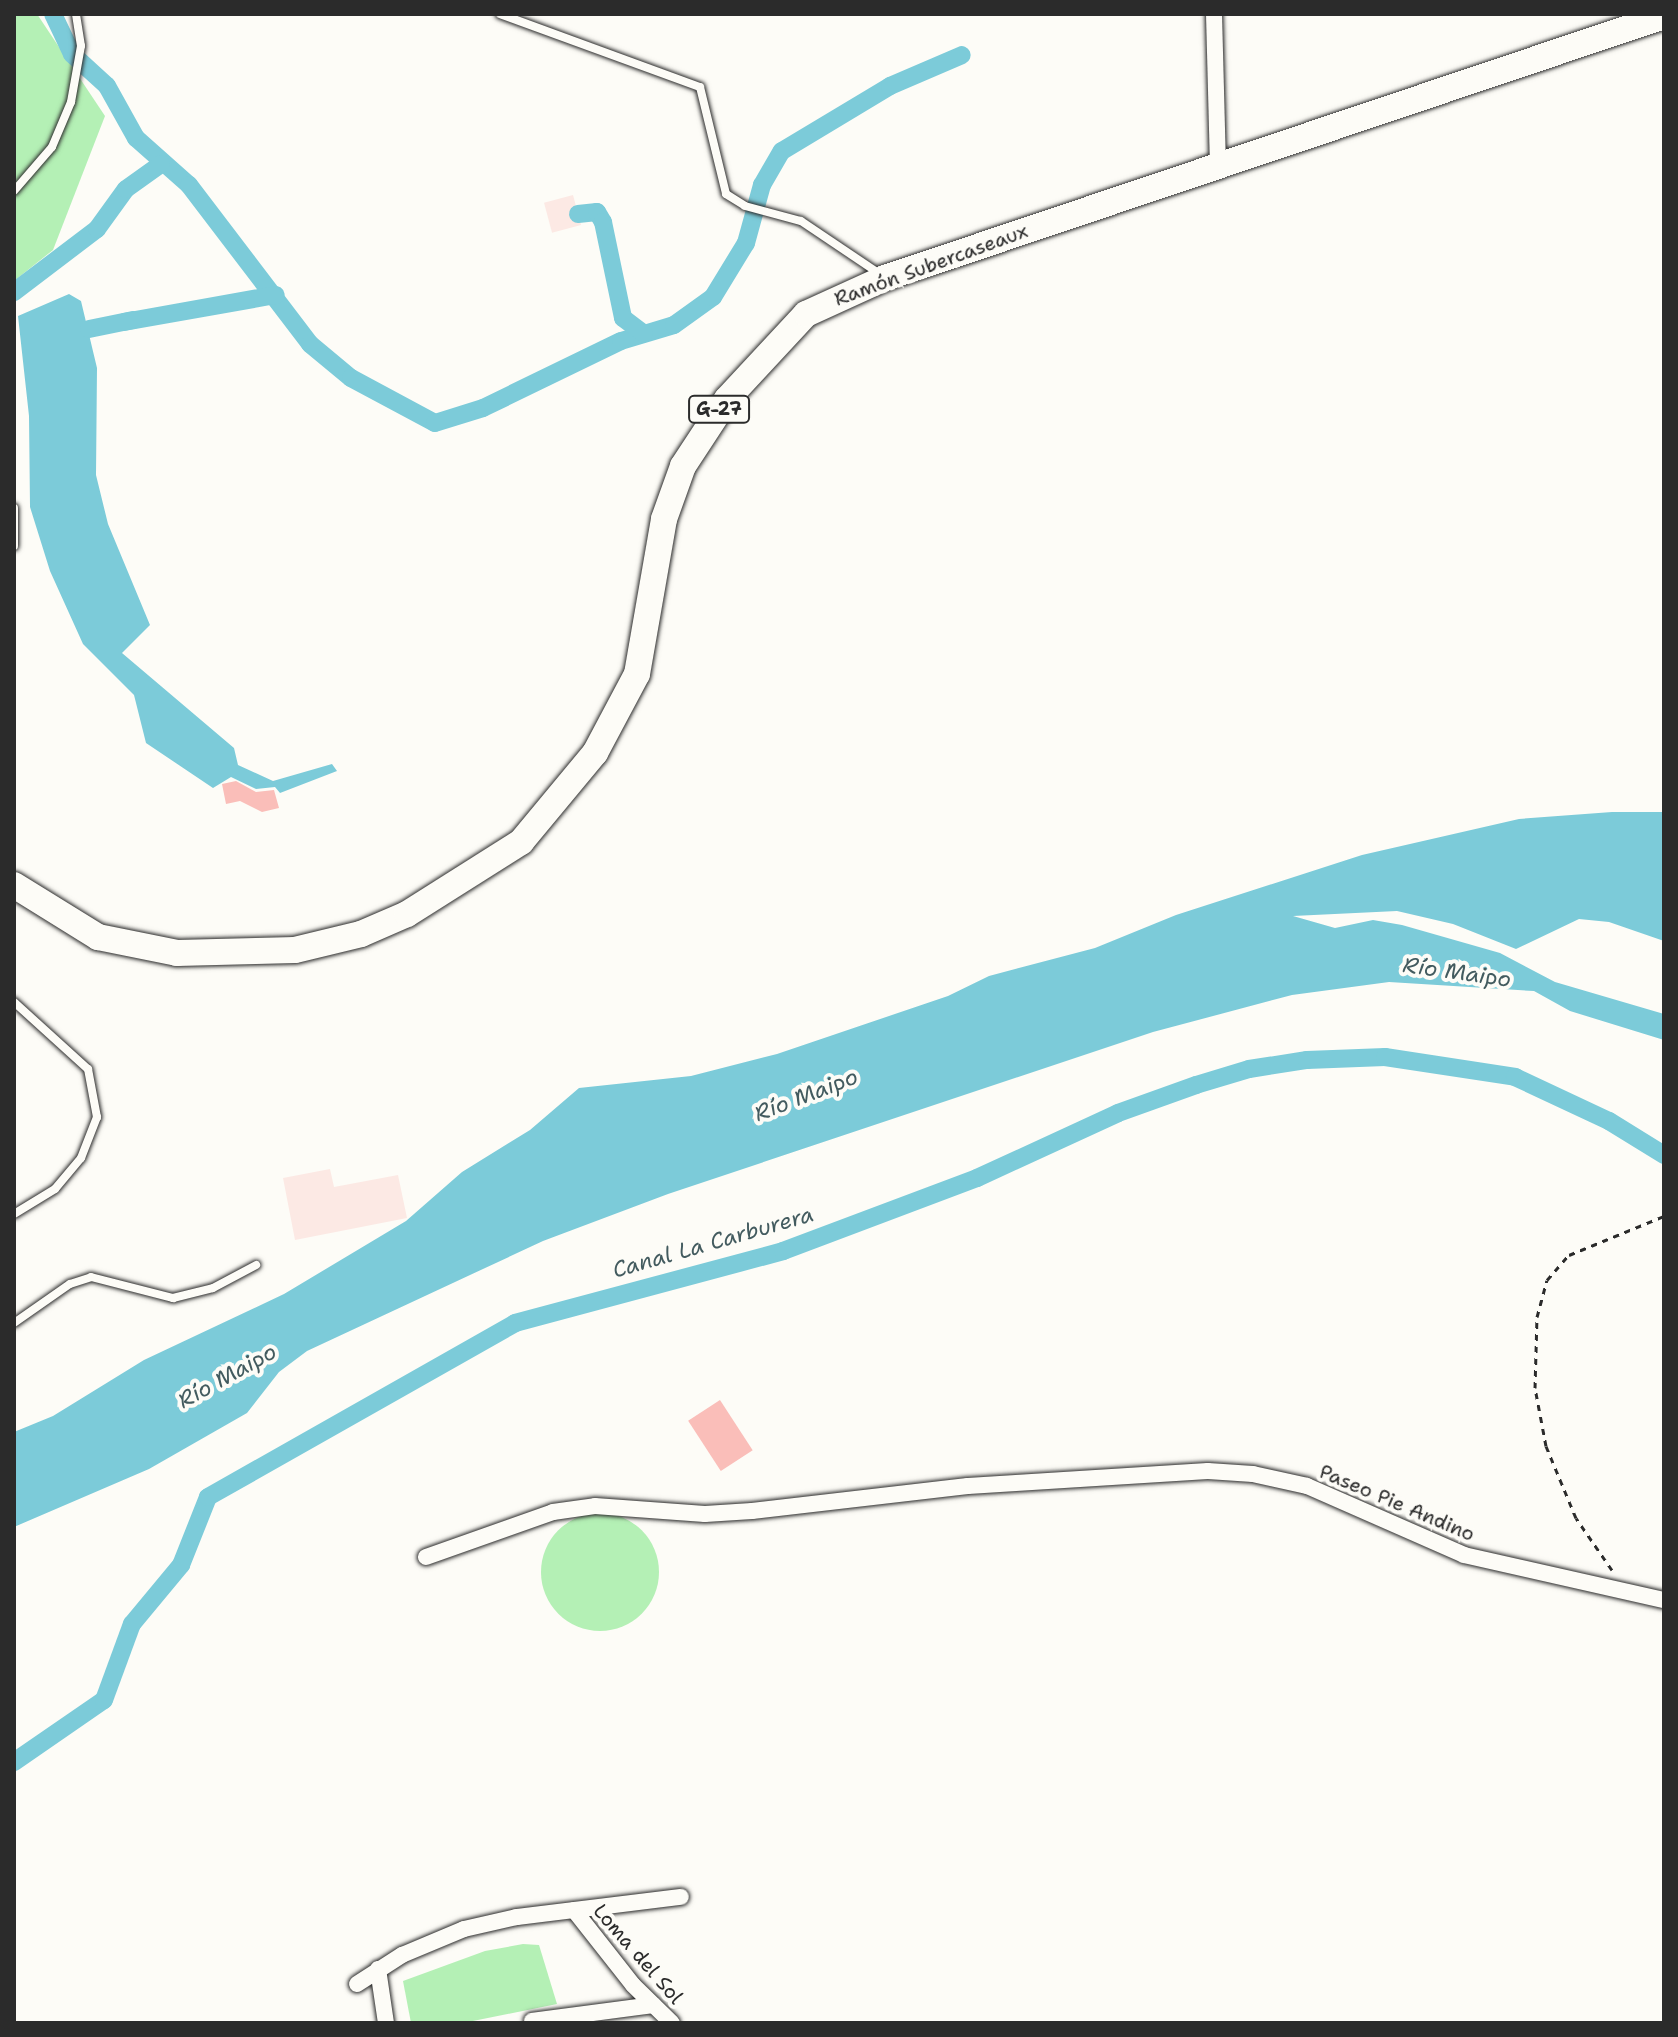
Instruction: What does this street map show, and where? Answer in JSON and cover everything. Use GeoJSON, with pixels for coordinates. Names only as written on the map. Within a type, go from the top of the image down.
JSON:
{"type":"FeatureCollection","features":[{"type":"Feature","properties":{"kind":"main road","name":"Ramón Subercaseaux"},"geometry":{"type":"LineString","coordinates":[[14,885],[85,931],[128,946],[177,953],[276,952],[337,941],[384,925],[504,856],[535,829],[571,785],[632,688],[647,635],[664,519],[683,466],[704,428],[783,334],[806,314],[885,278],[1664,16]]}},
{"type":"Feature","properties":{"kind":"street"},"geometry":{"type":"LineString","coordinates":[[1214,14],[1218,167]]}},
{"type":"Feature","properties":{"kind":"street","name":"Paseo Pie Andino"},"geometry":{"type":"LineString","coordinates":[[426,1557],[553,1512],[595,1506],[737,1512],[968,1486],[1208,1471],[1253,1474],[1307,1486],[1464,1555],[1664,1600]]}},
{"type":"Feature","properties":{"kind":"street"},"geometry":{"type":"LineString","coordinates":[[357,1984],[378,1969],[464,1929],[574,1910],[681,1897]]}},
{"type":"Feature","properties":{"kind":"street","name":"Loma del Sol"},"geometry":{"type":"LineString","coordinates":[[574,1910],[653,2005],[672,2023]]}},
{"type":"Feature","properties":{"kind":"street"},"geometry":{"type":"LineString","coordinates":[[378,1969],[386,2023]]}},
{"type":"Feature","properties":{"kind":"street"},"geometry":{"type":"LineString","coordinates":[[532,2021],[653,2005]]}},
{"type":"Feature","properties":{"kind":"lane"},"geometry":{"type":"LineString","coordinates":[[14,191],[52,147],[71,102],[81,46],[76,14]]}},
{"type":"Feature","properties":{"kind":"lane"},"geometry":{"type":"LineString","coordinates":[[500,14],[700,87],[726,194],[745,206],[801,221],[885,278]]}},
{"type":"Feature","properties":{"kind":"lane"},"geometry":{"type":"LineString","coordinates":[[14,508],[14,546]]}},
{"type":"Feature","properties":{"kind":"lane"},"geometry":{"type":"LineString","coordinates":[[14,1002],[88,1069],[97,1117],[81,1158],[55,1189],[14,1214]]}},
{"type":"Feature","properties":{"kind":"lane"},"geometry":{"type":"LineString","coordinates":[[14,1323],[70,1284],[91,1277],[173,1298],[213,1288],[256,1265]]}},
{"type":"Feature","properties":{"kind":"path"},"geometry":{"type":"LineString","coordinates":[[1642,1595],[1599,1555],[1555,1474],[1539,1417],[1534,1340],[1544,1289],[1560,1262],[1595,1241],[1664,1216]]}},
{"type":"Feature","properties":{"kind":"shaded area"},"geometry":{"type":"Polygon","coordinates":[[[573,195],[581,225],[552,233],[544,203],[573,195]]]}},
{"type":"Feature","properties":{"kind":"shaded area"},"geometry":{"type":"Polygon","coordinates":[[[330,1169],[334,1187],[398,1175],[407,1218],[295,1240],[283,1178],[330,1169]]]}},
{"type":"Feature","properties":{"kind":"green space"},"geometry":{"type":"Polygon","coordinates":[[[14,14],[37,14],[105,116],[53,250],[14,281],[14,14]]]}},
{"type":"Feature","properties":{"kind":"green space"},"geometry":{"type":"Polygon","coordinates":[[[600,1513],[623,1517],[642,1530],[655,1549],[659,1572],[655,1595],[642,1614],[623,1627],[600,1631],[577,1627],[558,1614],[545,1595],[541,1572],[545,1549],[558,1530],[577,1517],[600,1513]]]}},
{"type":"Feature","properties":{"kind":"green space"},"geometry":{"type":"Polygon","coordinates":[[[523,1944],[539,1945],[557,2004],[463,2023],[411,2023],[403,1981],[485,1951],[523,1944]]]}},
{"type":"Feature","properties":{"kind":"water"},"geometry":{"type":"Polygon","coordinates":[[[69,294],[81,301],[97,368],[96,475],[108,524],[150,625],[122,653],[234,748],[238,765],[273,781],[332,764],[337,771],[280,793],[275,787],[256,789],[231,777],[213,788],[146,743],[134,695],[83,644],[50,571],[30,507],[29,416],[18,316],[69,294]]]}},
{"type":"Feature","properties":{"kind":"water","name":"Río Maipo"},"geometry":{"type":"Polygon","coordinates":[[[1612,812],[1664,812],[1664,941],[1609,922],[1579,919],[1516,949],[1453,924],[1397,911],[1293,916],[1335,928],[1373,920],[1402,925],[1500,953],[1555,982],[1664,1014],[1664,1040],[1570,1011],[1534,991],[1389,982],[1292,995],[1153,1032],[668,1194],[543,1241],[307,1351],[279,1372],[247,1413],[149,1469],[14,1527],[14,1432],[53,1416],[144,1360],[284,1294],[406,1221],[462,1172],[530,1130],[579,1088],[691,1076],[777,1054],[948,996],[989,976],[1095,948],[1176,915],[1362,855],[1519,819],[1612,812]]]}},
{"type":"Feature","properties":{"kind":"building"},"geometry":{"type":"Polygon","coordinates":[[[236,781],[256,792],[274,790],[279,808],[262,812],[240,801],[226,804],[222,784],[236,781]]]}},
{"type":"Feature","properties":{"kind":"building"},"geometry":{"type":"Polygon","coordinates":[[[720,1400],[753,1450],[721,1471],[688,1421],[720,1400]]]}},
{"type":"Feature","properties":{"kind":"waterway"},"geometry":{"type":"LineString","coordinates":[[53,14],[72,54],[107,86],[136,138],[189,185],[310,344],[351,378],[435,423],[483,408],[621,341],[674,325],[713,297],[746,243],[762,185],[782,151],[890,86],[962,55]]}},
{"type":"Feature","properties":{"kind":"waterway"},"geometry":{"type":"LineString","coordinates":[[14,292],[97,229],[126,189],[161,164]]}},
{"type":"Feature","properties":{"kind":"waterway"},"geometry":{"type":"LineString","coordinates":[[578,214],[597,212],[603,222],[623,318],[644,334]]}},
{"type":"Feature","properties":{"kind":"waterway"},"geometry":{"type":"LineString","coordinates":[[124,322],[276,295]]}},
{"type":"Feature","properties":{"kind":"waterway"},"geometry":{"type":"LineString","coordinates":[[89,329],[133,320]]}},
{"type":"Feature","properties":{"kind":"waterway","name":"Canal La Carburera"},"geometry":{"type":"LineString","coordinates":[[14,1762],[104,1700],[132,1624],[181,1565],[208,1497],[515,1323],[783,1251],[977,1178],[1118,1113],[1249,1069],[1307,1060],[1385,1057],[1515,1077],[1609,1121],[1664,1155]]}}]}
